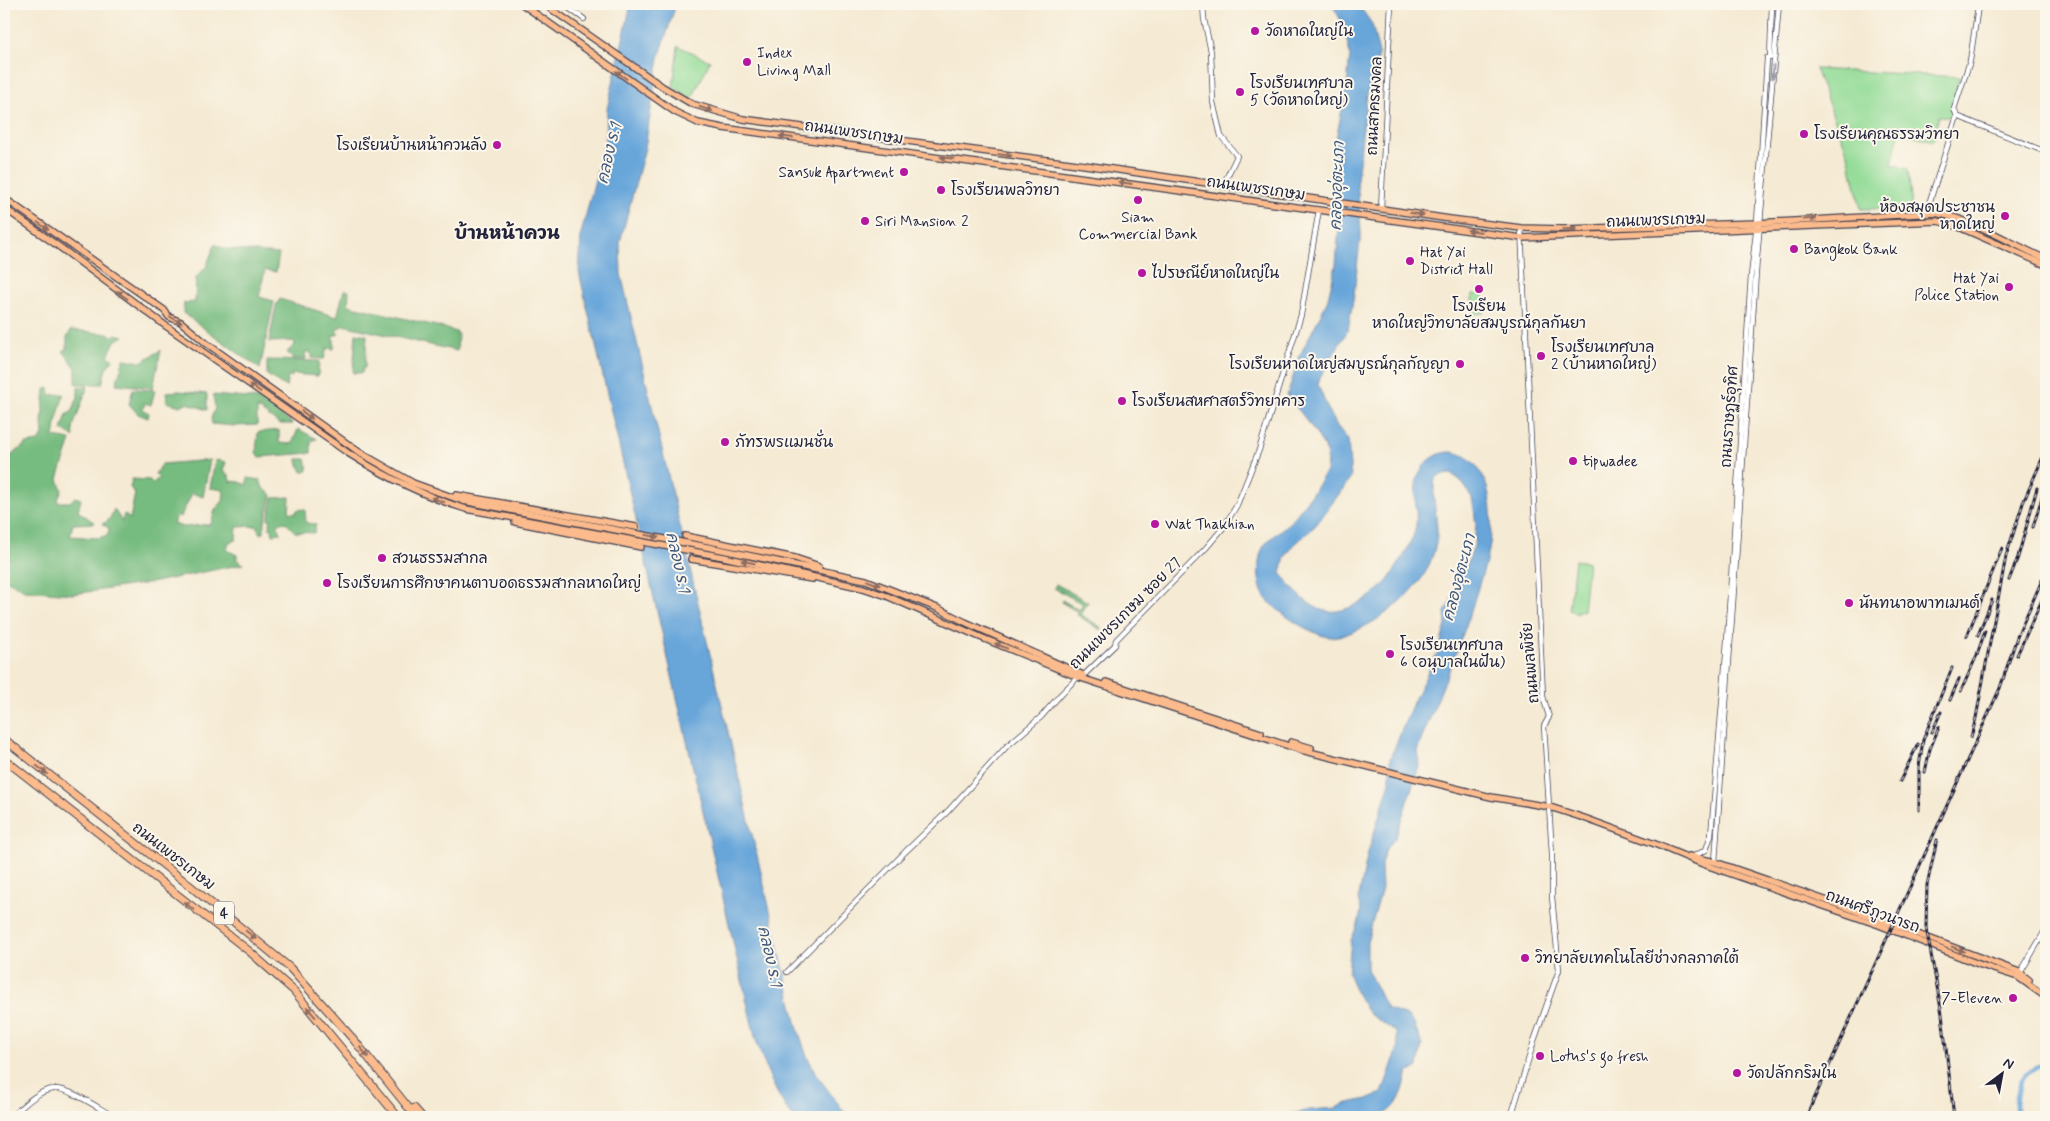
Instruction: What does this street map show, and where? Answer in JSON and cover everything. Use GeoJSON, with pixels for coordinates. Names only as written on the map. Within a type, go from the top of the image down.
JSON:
{"type":"FeatureCollection","features":[{"type":"Feature","properties":{"kind":"highway","name":"ถนนเพชรเกษม"},"geometry":{"type":"LineString","coordinates":[[4,739],[189,885],[290,968],[354,1040],[416,1117]]}},
{"type":"Feature","properties":{"kind":"highway","name":"ถนนเพชรเกษม"},"geometry":{"type":"LineString","coordinates":[[4,759],[249,951],[286,985],[341,1047],[398,1117]]}},
{"type":"Feature","properties":{"kind":"highway"},"geometry":{"type":"LineString","coordinates":[[402,1099],[408,1102],[422,1117]]}},
{"type":"Feature","properties":{"kind":"main road","name":"ถนนเพชรเกษม"},"geometry":{"type":"LineString","coordinates":[[522,4],[660,103],[698,123],[751,132],[1522,238],[1759,225],[1926,213],[1947,215],[1996,233],[2017,247],[2046,257]]}},
{"type":"Feature","properties":{"kind":"main road","name":"ถนนเพชรเกษม"},"geometry":{"type":"LineString","coordinates":[[544,4],[663,87],[704,109],[743,119],[1169,177],[1324,201],[1522,228],[1563,229],[1938,221],[1958,227],[2046,265]]}},
{"type":"Feature","properties":{"kind":"main road"},"geometry":{"type":"LineString","coordinates":[[863,147],[865,136]]}},
{"type":"Feature","properties":{"kind":"main road"},"geometry":{"type":"LineString","coordinates":[[965,161],[967,150]]}},
{"type":"Feature","properties":{"kind":"main road"},"geometry":{"type":"LineString","coordinates":[[1148,187],[1152,185],[1154,179],[1150,175]]}},
{"type":"Feature","properties":{"kind":"main road"},"geometry":{"type":"LineString","coordinates":[[1167,190],[1163,183],[1169,177]]}},
{"type":"Feature","properties":{"kind":"main road"},"geometry":{"type":"LineString","coordinates":[[4,198],[164,310],[169,316],[181,322],[206,343],[359,452],[413,483],[464,501],[844,574]]}},
{"type":"Feature","properties":{"kind":"main road"},"geometry":{"type":"LineString","coordinates":[[4,208],[61,248],[106,283],[377,472],[435,500],[466,509],[534,526],[641,547]]}},
{"type":"Feature","properties":{"kind":"main road"},"geometry":{"type":"LineString","coordinates":[[1958,227],[1961,220]]}},
{"type":"Feature","properties":{"kind":"main road"},"geometry":{"type":"LineString","coordinates":[[106,283],[112,274]]}},
{"type":"Feature","properties":{"kind":"main road"},"geometry":{"type":"LineString","coordinates":[[436,492],[636,527]]}},
{"type":"Feature","properties":{"kind":"main road"},"geometry":{"type":"LineString","coordinates":[[466,509],[724,557],[841,582],[887,596],[980,637],[1081,676]]}},
{"type":"Feature","properties":{"kind":"main road"},"geometry":{"type":"LineString","coordinates":[[685,536],[795,558],[866,580],[937,608],[1081,676]]}},
{"type":"Feature","properties":{"kind":"main road"},"geometry":{"type":"LineString","coordinates":[[690,559],[790,576],[841,582]]}},
{"type":"Feature","properties":{"kind":"main road","name":"ถนนศรีภูวนารถ"},"geometry":{"type":"LineString","coordinates":[[1081,676],[1192,709],[1263,736],[1370,765],[1384,771],[1491,798],[1550,807],[1707,862]]}},
{"type":"Feature","properties":{"kind":"main road","name":"ถนนศรีภูวนารถ"},"geometry":{"type":"LineString","coordinates":[[1687,856],[1694,856],[1981,965],[2019,974],[2046,997]]}},
{"type":"Feature","properties":{"kind":"main road","name":"ถนนศรีภูวนารถ"},"geometry":{"type":"LineString","coordinates":[[1714,865],[1728,867],[1880,919],[2019,974],[2046,992]]}},
{"type":"Feature","properties":{"kind":"street"},"geometry":{"type":"LineString","coordinates":[[563,4],[584,19]]}},
{"type":"Feature","properties":{"kind":"street"},"geometry":{"type":"LineString","coordinates":[[1203,4],[1211,52],[1213,102],[1221,136],[1237,156],[1223,185]]}},
{"type":"Feature","properties":{"kind":"street","name":"ถนนสาครมงคล"},"geometry":{"type":"LineString","coordinates":[[1381,209],[1391,4]]}},
{"type":"Feature","properties":{"kind":"street","name":"ถนนราษฏร์อุทิศ"},"geometry":{"type":"LineString","coordinates":[[1713,841],[1747,376],[1751,276],[1759,225],[1772,87],[1775,26],[1772,4]]}},
{"type":"Feature","properties":{"kind":"street","name":"ถนนราษฏร์อุทิศ"},"geometry":{"type":"LineString","coordinates":[[1759,225],[1766,88],[1779,4]]}},
{"type":"Feature","properties":{"kind":"street"},"geometry":{"type":"LineString","coordinates":[[1926,213],[1957,116],[1954,109],[1970,61],[1978,6]]}},
{"type":"Feature","properties":{"kind":"street"},"geometry":{"type":"LineString","coordinates":[[1766,88],[1772,87]]}},
{"type":"Feature","properties":{"kind":"street"},"geometry":{"type":"LineString","coordinates":[[1957,116],[2046,152]]}},
{"type":"Feature","properties":{"kind":"street","name":"ถนนเพชรเกษม ซอย 27"},"geometry":{"type":"LineString","coordinates":[[787,972],[916,841],[948,812],[1008,746],[1041,717],[1061,694],[1115,645],[1116,640],[1206,548],[1223,528],[1237,505],[1259,450],[1301,315],[1321,211]]}},
{"type":"Feature","properties":{"kind":"street","name":"ถนนพลพิชัย"},"geometry":{"type":"LineString","coordinates":[[1510,1117],[1559,970],[1552,897],[1550,807],[1544,726],[1549,717],[1543,696],[1522,228]]}},
{"type":"Feature","properties":{"kind":"street"},"geometry":{"type":"LineString","coordinates":[[1714,865],[1713,841],[1724,700]]}},
{"type":"Feature","properties":{"kind":"street"},"geometry":{"type":"LineString","coordinates":[[1694,856],[1706,850],[1713,841]]}},
{"type":"Feature","properties":{"kind":"street"},"geometry":{"type":"LineString","coordinates":[[1707,862],[1713,841]]}},
{"type":"Feature","properties":{"kind":"street"},"geometry":{"type":"LineString","coordinates":[[1713,841],[1719,859],[1728,867]]}},
{"type":"Feature","properties":{"kind":"street"},"geometry":{"type":"LineString","coordinates":[[2019,974],[2046,929]]}},
{"type":"Feature","properties":{"kind":"street"},"geometry":{"type":"LineString","coordinates":[[11,1117],[27,1103],[54,1089],[68,1092],[115,1117]]}},
{"type":"Feature","properties":{"kind":"green space"},"geometry":{"type":"Polygon","coordinates":[[[678,46],[710,61],[692,98],[673,87],[678,46]]]}},
{"type":"Feature","properties":{"kind":"green space"},"geometry":{"type":"Polygon","coordinates":[[[1815,69],[1960,77],[1951,110],[1954,117],[1939,116],[1933,141],[1899,132],[1892,164],[1908,169],[1912,208],[1861,209],[1848,154],[1815,69]]]}},
{"type":"Feature","properties":{"kind":"green space"},"geometry":{"type":"Polygon","coordinates":[[[215,244],[225,249],[279,254],[276,272],[265,270],[259,297],[274,301],[260,369],[183,313],[184,303],[195,302],[196,278],[206,267],[215,244]]]}},
{"type":"Feature","properties":{"kind":"green space"},"geometry":{"type":"Polygon","coordinates":[[[344,290],[349,291],[348,305],[449,329],[458,333],[457,351],[343,325],[336,331],[339,334],[332,336],[334,349],[327,348],[324,359],[311,358],[310,352],[305,352],[306,359],[293,359],[287,352],[295,345],[294,341],[269,342],[276,305],[280,299],[337,317],[344,290]]]}},
{"type":"Feature","properties":{"kind":"green space"},"geometry":{"type":"Polygon","coordinates":[[[1483,294],[1484,313],[1473,314],[1472,295],[1483,294]]]}},
{"type":"Feature","properties":{"kind":"green space"},"geometry":{"type":"Polygon","coordinates":[[[71,330],[110,334],[112,337],[115,334],[124,336],[115,341],[108,356],[113,359],[106,369],[102,384],[76,384],[76,368],[63,351],[67,349],[67,338],[71,330]]]}},
{"type":"Feature","properties":{"kind":"green space"},"geometry":{"type":"Polygon","coordinates":[[[356,333],[367,335],[365,368],[363,368],[362,373],[353,373],[356,333]]]}},
{"type":"Feature","properties":{"kind":"green space"},"geometry":{"type":"Polygon","coordinates":[[[161,350],[153,388],[116,384],[124,359],[141,362],[161,350]]]}},
{"type":"Feature","properties":{"kind":"green space"},"geometry":{"type":"Polygon","coordinates":[[[267,360],[319,361],[318,376],[292,374],[292,377],[288,377],[286,387],[267,375],[267,360]]]}},
{"type":"Feature","properties":{"kind":"green space"},"geometry":{"type":"Polygon","coordinates":[[[88,386],[73,427],[74,437],[62,430],[67,414],[72,412],[78,397],[78,387],[88,386]]]}},
{"type":"Feature","properties":{"kind":"green space"},"geometry":{"type":"Polygon","coordinates":[[[49,388],[50,395],[64,394],[54,437],[71,440],[58,479],[62,490],[57,502],[70,502],[75,497],[81,499],[78,511],[95,523],[73,524],[70,536],[98,538],[108,535],[109,528],[102,524],[109,520],[114,509],[122,522],[124,514],[130,519],[135,493],[130,488],[132,479],[150,480],[153,483],[159,478],[155,474],[162,464],[210,460],[203,497],[192,493],[181,517],[177,516],[173,524],[184,527],[211,524],[215,510],[223,501],[224,490],[210,488],[215,460],[226,462],[223,471],[229,475],[230,481],[246,485],[248,478],[260,480],[263,488],[272,495],[264,525],[264,533],[260,534],[257,526],[237,527],[236,540],[229,542],[227,550],[239,556],[235,558],[243,564],[150,583],[73,594],[24,590],[4,579],[4,461],[26,444],[38,442],[43,435],[42,422],[45,389],[49,388]]]}},
{"type":"Feature","properties":{"kind":"green space"},"geometry":{"type":"Polygon","coordinates":[[[133,389],[155,390],[151,405],[145,403],[143,410],[149,413],[148,418],[138,414],[129,404],[133,389]]]}},
{"type":"Feature","properties":{"kind":"green space"},"geometry":{"type":"Polygon","coordinates":[[[179,391],[207,394],[207,410],[187,403],[180,406],[167,402],[166,392],[179,391]]]}},
{"type":"Feature","properties":{"kind":"green space"},"geometry":{"type":"Polygon","coordinates":[[[213,395],[260,399],[293,424],[279,424],[257,408],[257,425],[234,426],[212,424],[211,418],[215,408],[213,395]]]}},
{"type":"Feature","properties":{"kind":"green space"},"geometry":{"type":"Polygon","coordinates":[[[298,429],[317,439],[311,441],[311,453],[259,457],[256,452],[258,432],[279,430],[279,443],[292,444],[298,429]]]}},
{"type":"Feature","properties":{"kind":"green space"},"geometry":{"type":"Polygon","coordinates":[[[297,459],[306,459],[308,471],[302,472],[297,459]]]}},
{"type":"Feature","properties":{"kind":"green space"},"geometry":{"type":"Polygon","coordinates":[[[290,497],[289,512],[296,513],[297,510],[305,509],[306,523],[316,524],[314,533],[295,532],[285,522],[277,524],[281,533],[273,534],[272,528],[269,528],[271,520],[268,519],[273,498],[290,497]]]}},
{"type":"Feature","properties":{"kind":"green space"},"geometry":{"type":"Polygon","coordinates":[[[1575,560],[1588,562],[1583,611],[1578,610],[1578,613],[1569,610],[1575,560]]]}},
{"type":"Feature","properties":{"kind":"green space"},"geometry":{"type":"Polygon","coordinates":[[[1056,584],[1088,602],[1080,614],[1102,628],[1101,630],[1077,615],[1078,612],[1061,602],[1062,600],[1079,610],[1083,604],[1054,588],[1056,584]]]}},
{"type":"Feature","properties":{"kind":"water","name":"คลอง ร.1"},"geometry":{"type":"Polygon","coordinates":[[[631,4],[676,4],[659,58],[645,148],[620,242],[621,274],[797,1026],[806,1054],[816,1074],[848,1117],[793,1117],[775,1089],[755,1037],[579,272],[581,234],[606,137],[607,109],[631,4]]]}},
{"type":"Feature","properties":{"kind":"water","name":"คลองอุ่ตะเภา"},"geometry":{"type":"Polygon","coordinates":[[[1329,4],[1358,4],[1372,24],[1379,54],[1367,94],[1357,179],[1361,232],[1348,330],[1320,377],[1318,385],[1337,426],[1348,440],[1351,478],[1316,525],[1294,545],[1285,557],[1281,573],[1293,589],[1303,598],[1313,606],[1328,611],[1347,608],[1375,593],[1395,570],[1414,534],[1416,526],[1415,494],[1421,470],[1430,460],[1447,452],[1465,456],[1483,476],[1488,489],[1490,503],[1491,532],[1488,555],[1472,608],[1418,748],[1419,767],[1395,838],[1385,851],[1381,864],[1382,888],[1367,942],[1367,969],[1387,1009],[1407,1016],[1414,1024],[1422,1044],[1418,1067],[1408,1073],[1398,1101],[1383,1115],[1375,1117],[1276,1117],[1310,1110],[1337,1108],[1344,1104],[1367,1099],[1382,1093],[1398,1048],[1396,1032],[1369,1014],[1358,996],[1348,973],[1351,940],[1361,911],[1358,900],[1368,852],[1390,782],[1390,759],[1414,700],[1438,652],[1446,625],[1445,612],[1460,583],[1474,546],[1476,525],[1472,498],[1466,488],[1459,479],[1451,474],[1440,475],[1435,479],[1434,485],[1436,542],[1431,561],[1423,577],[1388,612],[1345,635],[1325,636],[1296,623],[1270,603],[1260,586],[1258,572],[1261,551],[1270,539],[1295,517],[1326,471],[1327,461],[1323,446],[1309,423],[1287,396],[1300,355],[1327,302],[1336,265],[1339,225],[1333,193],[1336,139],[1347,84],[1350,55],[1344,26],[1333,6],[1329,4]]]}},
{"type":"Feature","properties":{"kind":"waterway"},"geometry":{"type":"LineString","coordinates":[[2018,1117],[2016,1102],[2023,1079],[2030,1071],[2046,1062]]}},
{"type":"Feature","properties":{"kind":"railway"},"geometry":{"type":"LineString","coordinates":[[1971,737],[2006,556],[2023,503],[2046,450]]}},
{"type":"Feature","properties":{"kind":"railway"},"geometry":{"type":"LineString","coordinates":[[2033,527],[2046,484]]}},
{"type":"Feature","properties":{"kind":"railway"},"geometry":{"type":"LineString","coordinates":[[2009,580],[2018,557],[2037,488]]}},
{"type":"Feature","properties":{"kind":"railway"},"geometry":{"type":"LineString","coordinates":[[1967,636],[2002,548]]}},
{"type":"Feature","properties":{"kind":"railway"},"geometry":{"type":"LineString","coordinates":[[1806,1117],[2000,688],[2017,637],[2046,571]]}},
{"type":"Feature","properties":{"kind":"railway"},"geometry":{"type":"LineString","coordinates":[[2017,655],[2046,591]]}},
{"type":"Feature","properties":{"kind":"railway"},"geometry":{"type":"LineString","coordinates":[[1978,635],[1992,600]]}},
{"type":"Feature","properties":{"kind":"railway"},"geometry":{"type":"LineString","coordinates":[[1961,691],[1985,631]]}},
{"type":"Feature","properties":{"kind":"railway"},"geometry":{"type":"LineString","coordinates":[[1919,810],[1919,767],[1923,740],[1952,668]]}},
{"type":"Feature","properties":{"kind":"railway"},"geometry":{"type":"LineString","coordinates":[[1950,700],[1959,679]]}},
{"type":"Feature","properties":{"kind":"railway"},"geometry":{"type":"LineString","coordinates":[[1932,732],[1941,712]]}},
{"type":"Feature","properties":{"kind":"railway"},"geometry":{"type":"LineString","coordinates":[[1925,772],[1930,749],[1939,727]]}},
{"type":"Feature","properties":{"kind":"railway"},"geometry":{"type":"LineString","coordinates":[[1900,781],[1918,744]]}},
{"type":"Feature","properties":{"kind":"railway"},"geometry":{"type":"LineString","coordinates":[[1937,840],[1927,885],[1926,927],[1942,1014],[1954,1117]]}},
{"type":"Feature","properties":{"kind":"place","name":"วัดหาดใหญ่ใน"},"geometry":{"type":"Point","coordinates":[1255,31]}},
{"type":"Feature","properties":{"kind":"place","name":"Index Living Mall"},"geometry":{"type":"Point","coordinates":[747,62]}},
{"type":"Feature","properties":{"kind":"place","name":"โรงเรียนเทศบาล 5 (วัดหาดใหญ่)"},"geometry":{"type":"Point","coordinates":[1240,92]}},
{"type":"Feature","properties":{"kind":"place","name":"โรงเรียนคุณธรรมวิทยา"},"geometry":{"type":"Point","coordinates":[1804,134]}},
{"type":"Feature","properties":{"kind":"place","name":"โรงเรียนบ้านหน้าควนลัง"},"geometry":{"type":"Point","coordinates":[497,145]}},
{"type":"Feature","properties":{"kind":"place","name":"Sansuk Apartment"},"geometry":{"type":"Point","coordinates":[904,172]}},
{"type":"Feature","properties":{"kind":"place","name":"โรงเรียนพลวิทยา"},"geometry":{"type":"Point","coordinates":[941,190]}},
{"type":"Feature","properties":{"kind":"place","name":"Siam Commercial Bank"},"geometry":{"type":"Point","coordinates":[1138,200]}},
{"type":"Feature","properties":{"kind":"place","name":"ห้องสมุดประชาชน หาดใหญ่"},"geometry":{"type":"Point","coordinates":[2005,216]}},
{"type":"Feature","properties":{"kind":"place","name":"Siri Mansion 2"},"geometry":{"type":"Point","coordinates":[865,221]}},
{"type":"Feature","properties":{"kind":"place","name":"Bangkok Bank"},"geometry":{"type":"Point","coordinates":[1794,249]}},
{"type":"Feature","properties":{"kind":"place","name":"Hat Yai District Hall"},"geometry":{"type":"Point","coordinates":[1410,261]}},
{"type":"Feature","properties":{"kind":"place","name":"ไปรษณีย์หาดใหญ่ใน"},"geometry":{"type":"Point","coordinates":[1142,273]}},
{"type":"Feature","properties":{"kind":"place","name":"Hat Yai Police Station"},"geometry":{"type":"Point","coordinates":[2009,287]}},
{"type":"Feature","properties":{"kind":"place","name":"โรงเรียน หาดใหญ่วิทยาลัยสมบูรณ์กุลกันยา"},"geometry":{"type":"Point","coordinates":[1479,289]}},
{"type":"Feature","properties":{"kind":"place","name":"โรงเรียนเทศบาล 2 (บ้านหาดใหญ่)"},"geometry":{"type":"Point","coordinates":[1541,356]}},
{"type":"Feature","properties":{"kind":"place","name":"โรงเรียนหาดใหญ่สมบูรณ์กุลกัญญา"},"geometry":{"type":"Point","coordinates":[1460,364]}},
{"type":"Feature","properties":{"kind":"place","name":"โรงเรียนสหศาสตร์วิทยาคาร"},"geometry":{"type":"Point","coordinates":[1122,401]}},
{"type":"Feature","properties":{"kind":"place","name":"ภัทรพรแมนชั่น"},"geometry":{"type":"Point","coordinates":[725,442]}},
{"type":"Feature","properties":{"kind":"place","name":"tipwadee"},"geometry":{"type":"Point","coordinates":[1573,461]}},
{"type":"Feature","properties":{"kind":"place","name":"Wat Thakhian"},"geometry":{"type":"Point","coordinates":[1155,524]}},
{"type":"Feature","properties":{"kind":"place","name":"สวนธรรมสากล"},"geometry":{"type":"Point","coordinates":[382,558]}},
{"type":"Feature","properties":{"kind":"place","name":"โรงเรียนการศึกษาคนตาบอดธรรมสากลหาดใหญ่"},"geometry":{"type":"Point","coordinates":[327,583]}},
{"type":"Feature","properties":{"kind":"place","name":"นันทนาอพาทเมนต์"},"geometry":{"type":"Point","coordinates":[1849,603]}},
{"type":"Feature","properties":{"kind":"place","name":"โรงเรียนเทศบาล 6 (อนุบาลในฝัน)"},"geometry":{"type":"Point","coordinates":[1390,654]}},
{"type":"Feature","properties":{"kind":"place","name":"วิทยาลัยเทคโนโลยีช่างกลภาคใต้"},"geometry":{"type":"Point","coordinates":[1525,958]}},
{"type":"Feature","properties":{"kind":"place","name":"7-Eleven"},"geometry":{"type":"Point","coordinates":[2013,998]}},
{"type":"Feature","properties":{"kind":"place","name":"Lotus's go fresh"},"geometry":{"type":"Point","coordinates":[1540,1056]}},
{"type":"Feature","properties":{"kind":"place","name":"วัดปลักกริมใน"},"geometry":{"type":"Point","coordinates":[1737,1073]}},
{"type":"Feature","properties":{"kind":"district","name":"บ้านหน้าควน"},"geometry":{"type":"Point","coordinates":[507,233]}}]}
